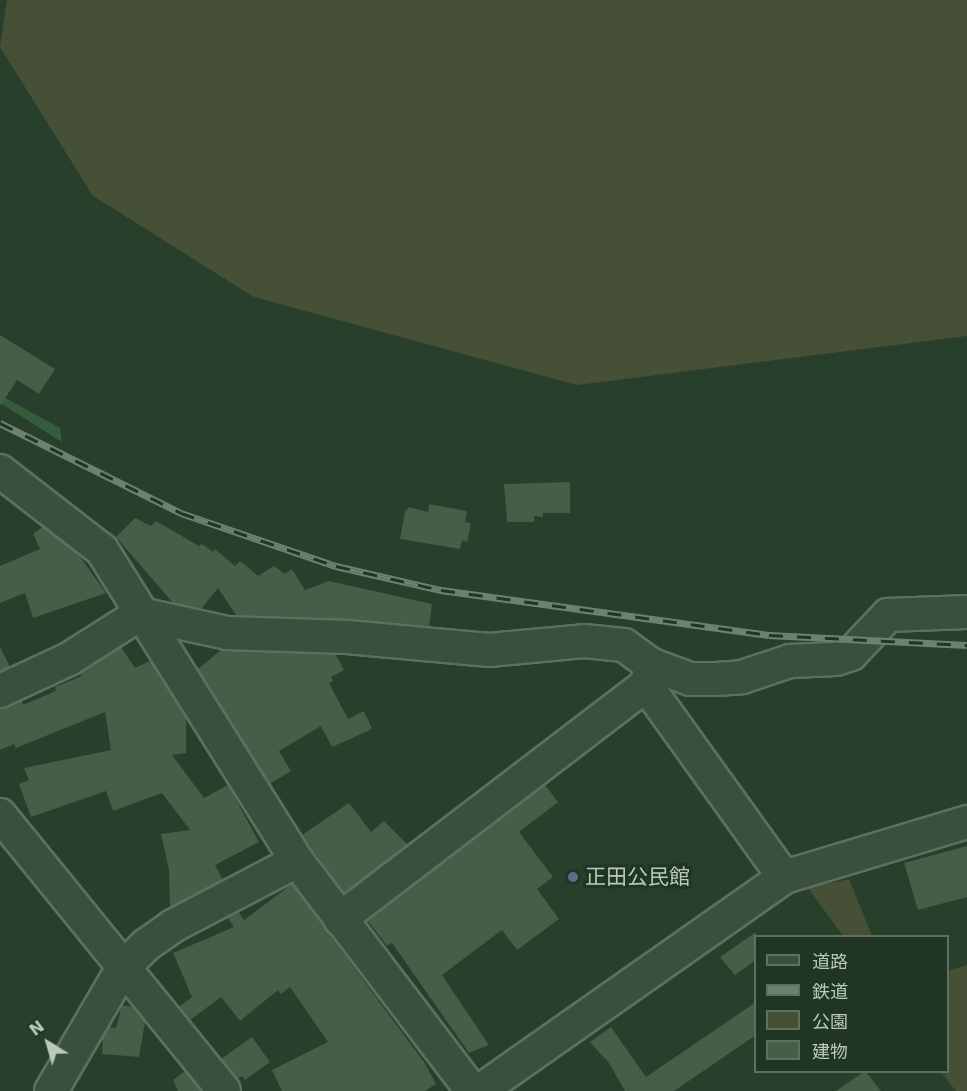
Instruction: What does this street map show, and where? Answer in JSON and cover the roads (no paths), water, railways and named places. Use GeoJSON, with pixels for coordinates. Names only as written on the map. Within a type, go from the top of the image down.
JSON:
{"type":"FeatureCollection","features":[{"type":"Feature","properties":{"kind":"street"},"geometry":{"type":"LineString","coordinates":[[0,471],[102,550],[140,615],[181,674],[227,754],[297,861],[469,1090],[784,877],[967,822]]}},
{"type":"Feature","properties":{"kind":"street"},"geometry":{"type":"LineString","coordinates":[[340,919],[649,675],[690,679],[742,677],[790,662],[836,659],[851,654],[888,615],[967,612]]}},
{"type":"Feature","properties":{"kind":"street"},"geometry":{"type":"LineString","coordinates":[[0,691],[69,659],[140,615],[227,633],[347,637],[489,650],[584,640],[624,645],[649,675],[784,877]]}},
{"type":"Feature","properties":{"kind":"street"},"geometry":{"type":"LineString","coordinates":[[0,815],[225,1091]]}},
{"type":"Feature","properties":{"kind":"street"},"geometry":{"type":"LineString","coordinates":[[51,1091],[123,968],[173,926],[297,861]]}},
{"type":"Feature","properties":{"kind":"railway"},"geometry":{"type":"LineString","coordinates":[[0,423],[181,513],[336,566],[441,590],[769,635],[967,645]]}},
{"type":"Feature","properties":{"kind":"place","name":"正田公民館"},"geometry":{"type":"Point","coordinates":[573,877]}}]}
